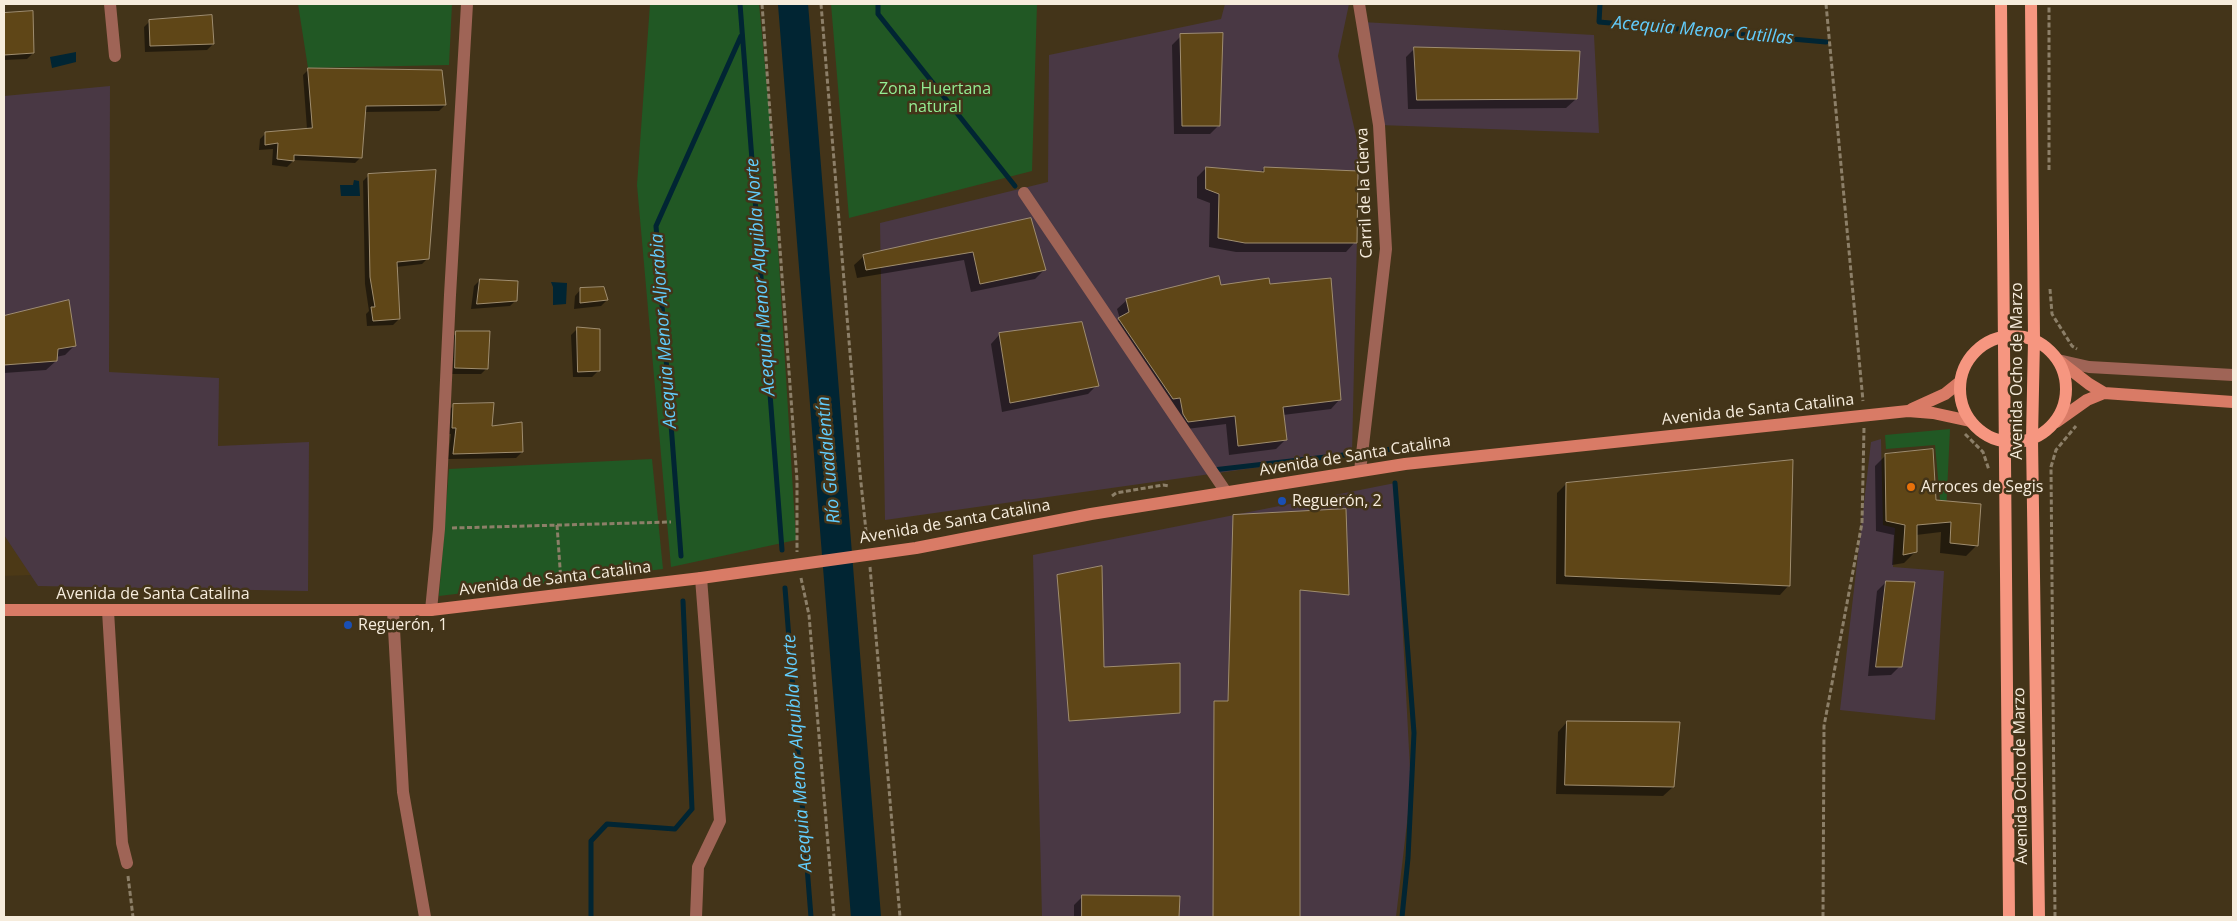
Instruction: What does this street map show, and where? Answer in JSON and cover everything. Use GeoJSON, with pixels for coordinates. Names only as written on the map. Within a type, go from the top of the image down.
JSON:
{"type":"FeatureCollection","features":[{"type":"Feature","properties":{"kind":"main road","name":"Avenida Ocho de Marzo"},"geometry":{"type":"LineString","coordinates":[[2002,4],[2009,917]]}},
{"type":"Feature","properties":{"kind":"main road","name":"Avenida Ocho de Marzo"},"geometry":{"type":"LineString","coordinates":[[2031,4],[2034,340],[2032,439],[2039,917]]}},
{"type":"Feature","properties":{"kind":"main road"},"geometry":{"type":"LineString","coordinates":[[2104,393],[2058,360],[2048,348],[2034,340],[2019,336],[2004,336],[1989,341],[1976,350],[1966,363],[1960,382],[1961,402],[1970,421],[1979,431],[1991,438],[2004,442],[2018,443],[2032,439],[2045,432],[2087,400],[2104,393],[2233,402]]}},
{"type":"Feature","properties":{"kind":"main road"},"geometry":{"type":"LineString","coordinates":[[2056,422],[2064,407],[2066,391],[2065,375],[2058,360]]}},
{"type":"Feature","properties":{"kind":"main road","name":"Avenida de Santa Catalina"},"geometry":{"type":"LineString","coordinates":[[1908,411],[1928,404],[1960,382]]}},
{"type":"Feature","properties":{"kind":"main road","name":"Avenida de Santa Catalina"},"geometry":{"type":"LineString","coordinates":[[4,610],[431,610],[562,589],[701,578],[801,558],[866,555],[944,543],[1091,514],[1226,492],[1486,454],[1908,411],[1933,413],[1970,421]]}},
{"type":"Feature","properties":{"kind":"street"},"geometry":{"type":"LineString","coordinates":[[110,4],[115,56]]}},
{"type":"Feature","properties":{"kind":"street"},"geometry":{"type":"LineString","coordinates":[[431,610],[439,529],[466,4]]}},
{"type":"Feature","properties":{"kind":"street","name":"Carril de la Cierva"},"geometry":{"type":"LineString","coordinates":[[1359,4],[1379,125],[1386,249],[1360,471]]}},
{"type":"Feature","properties":{"kind":"street"},"geometry":{"type":"LineString","coordinates":[[1024,193],[1226,492]]}},
{"type":"Feature","properties":{"kind":"street"},"geometry":{"type":"LineString","coordinates":[[2058,360],[2089,367],[2233,374]]}},
{"type":"Feature","properties":{"kind":"street"},"geometry":{"type":"LineString","coordinates":[[696,917],[698,866],[720,821],[701,578]]}},
{"type":"Feature","properties":{"kind":"street"},"geometry":{"type":"LineString","coordinates":[[108,611],[122,843],[127,863]]}},
{"type":"Feature","properties":{"kind":"street"},"geometry":{"type":"LineString","coordinates":[[393,611],[403,792],[425,917]]}},
{"type":"Feature","properties":{"kind":"path"},"geometry":{"type":"LineString","coordinates":[[762,4],[797,480],[802,590],[809,615],[834,917]]}},
{"type":"Feature","properties":{"kind":"path"},"geometry":{"type":"LineString","coordinates":[[821,4],[866,555],[900,917]]}},
{"type":"Feature","properties":{"kind":"path"},"geometry":{"type":"LineString","coordinates":[[1823,917],[1824,726],[1862,523],[1864,416],[1826,4]]}},
{"type":"Feature","properties":{"kind":"path"},"geometry":{"type":"LineString","coordinates":[[2049,4],[2049,177]]}},
{"type":"Feature","properties":{"kind":"path"},"geometry":{"type":"LineString","coordinates":[[2050,288],[2052,314],[2072,346],[2079,350]]}},
{"type":"Feature","properties":{"kind":"path"},"geometry":{"type":"LineString","coordinates":[[2055,917],[2051,467],[2056,450],[2080,420]]}},
{"type":"Feature","properties":{"kind":"path"},"geometry":{"type":"LineString","coordinates":[[439,529],[671,522]]}},
{"type":"Feature","properties":{"kind":"path"},"geometry":{"type":"LineString","coordinates":[[557,525],[562,589]]}},
{"type":"Feature","properties":{"kind":"path"},"geometry":{"type":"LineString","coordinates":[[789,554],[801,558]]}},
{"type":"Feature","properties":{"kind":"path"},"geometry":{"type":"LineString","coordinates":[[562,589],[570,582]]}},
{"type":"Feature","properties":{"kind":"path"},"geometry":{"type":"LineString","coordinates":[[127,863],[133,917]]}},
{"type":"Feature","properties":{"kind":"shaded area"},"geometry":{"type":"Polygon","coordinates":[[[1225,4],[1349,4],[1338,56],[1359,149],[1352,454],[885,520],[880,223],[1048,182],[1049,55],[1221,19],[1225,4]]]}},
{"type":"Feature","properties":{"kind":"shaded area"},"geometry":{"type":"Polygon","coordinates":[[[1362,22],[1594,35],[1599,133],[1379,125],[1362,22]]]}},
{"type":"Feature","properties":{"kind":"shaded area"},"geometry":{"type":"Polygon","coordinates":[[[110,86],[109,372],[219,378],[218,446],[309,442],[308,591],[38,586],[4,535],[4,96],[110,86]]]}},
{"type":"Feature","properties":{"kind":"shaded area"},"geometry":{"type":"Polygon","coordinates":[[[1881,439],[1883,525],[1895,528],[1893,567],[1944,571],[1935,720],[1840,710],[1871,442],[1881,439]]]}},
{"type":"Feature","properties":{"kind":"shaded area"},"geometry":{"type":"Polygon","coordinates":[[[1395,483],[1411,788],[1396,917],[1042,917],[1033,555],[1395,483]]]}},
{"type":"Feature","properties":{"kind":"shaded area"},"geometry":{"type":"Polygon","coordinates":[[[4,535],[31,575],[4,576],[4,535]]]}},
{"type":"Feature","properties":{"kind":"green space"},"geometry":{"type":"Polygon","coordinates":[[[298,4],[452,4],[449,65],[308,68],[298,4]]]}},
{"type":"Feature","properties":{"kind":"green space"},"geometry":{"type":"Polygon","coordinates":[[[650,4],[759,4],[770,117],[796,540],[671,567],[637,185],[650,4]]]}},
{"type":"Feature","properties":{"kind":"green space","name":"Zona Huertana natural"},"geometry":{"type":"Polygon","coordinates":[[[831,4],[1037,4],[1032,171],[849,218],[831,4]]]}},
{"type":"Feature","properties":{"kind":"green space"},"geometry":{"type":"Polygon","coordinates":[[[1950,429],[1946,514],[1941,510],[1935,445],[1886,449],[1885,435],[1950,429]]]}},
{"type":"Feature","properties":{"kind":"green space"},"geometry":{"type":"Polygon","coordinates":[[[652,459],[663,569],[439,596],[449,469],[652,459]]]}},
{"type":"Feature","properties":{"kind":"water"},"geometry":{"type":"Polygon","coordinates":[[[76,52],[76,62],[52,68],[50,57],[76,52]]]}},
{"type":"Feature","properties":{"kind":"water"},"geometry":{"type":"Polygon","coordinates":[[[354,180],[359,181],[360,196],[341,196],[340,185],[353,185],[354,180]]]}},
{"type":"Feature","properties":{"kind":"water"},"geometry":{"type":"Polygon","coordinates":[[[551,282],[567,283],[566,304],[553,305],[553,287],[551,282]]]}},
{"type":"Feature","properties":{"kind":"building"},"geometry":{"type":"Polygon","coordinates":[[[33,11],[34,53],[4,55],[4,13],[33,11]]]}},
{"type":"Feature","properties":{"kind":"building"},"geometry":{"type":"Polygon","coordinates":[[[212,15],[214,44],[150,46],[149,20],[212,15]]]}},
{"type":"Feature","properties":{"kind":"building"},"geometry":{"type":"Polygon","coordinates":[[[1223,33],[1220,126],[1182,126],[1180,34],[1223,33]]]}},
{"type":"Feature","properties":{"kind":"building"},"geometry":{"type":"Polygon","coordinates":[[[1414,47],[1580,51],[1577,99],[1417,100],[1414,47]]]}},
{"type":"Feature","properties":{"kind":"building"},"geometry":{"type":"Polygon","coordinates":[[[308,68],[442,70],[446,105],[366,106],[362,158],[294,155],[294,161],[277,159],[278,143],[265,145],[265,132],[312,128],[308,68]]]}},
{"type":"Feature","properties":{"kind":"building"},"geometry":{"type":"Polygon","coordinates":[[[1206,167],[1264,172],[1264,167],[1358,171],[1357,243],[1245,243],[1218,238],[1219,194],[1206,189],[1206,167]]]}},
{"type":"Feature","properties":{"kind":"building"},"geometry":{"type":"Polygon","coordinates":[[[436,170],[429,259],[397,262],[400,319],[373,321],[371,307],[375,307],[370,277],[368,174],[436,170]]]}},
{"type":"Feature","properties":{"kind":"building"},"geometry":{"type":"Polygon","coordinates":[[[1031,218],[1046,270],[980,284],[973,252],[866,270],[863,255],[1031,218]]]}},
{"type":"Feature","properties":{"kind":"building"},"geometry":{"type":"Polygon","coordinates":[[[1219,276],[1221,285],[1269,278],[1270,284],[1331,278],[1341,400],[1283,407],[1287,440],[1238,446],[1235,416],[1188,422],[1183,414],[1180,398],[1173,399],[1118,318],[1129,312],[1126,299],[1219,276]]]}},
{"type":"Feature","properties":{"kind":"building"},"geometry":{"type":"Polygon","coordinates":[[[480,279],[518,281],[517,301],[477,304],[480,279]]]}},
{"type":"Feature","properties":{"kind":"building"},"geometry":{"type":"Polygon","coordinates":[[[604,287],[608,300],[580,303],[580,288],[604,287]]]}},
{"type":"Feature","properties":{"kind":"building"},"geometry":{"type":"Polygon","coordinates":[[[69,300],[76,346],[58,349],[57,361],[4,365],[4,316],[69,300]]]}},
{"type":"Feature","properties":{"kind":"building"},"geometry":{"type":"Polygon","coordinates":[[[1082,322],[1099,386],[1010,403],[999,333],[1082,322]]]}},
{"type":"Feature","properties":{"kind":"building"},"geometry":{"type":"Polygon","coordinates":[[[577,327],[600,329],[600,371],[578,372],[577,327]]]}},
{"type":"Feature","properties":{"kind":"building"},"geometry":{"type":"Polygon","coordinates":[[[456,331],[490,331],[488,369],[455,368],[456,331]]]}},
{"type":"Feature","properties":{"kind":"building"},"geometry":{"type":"Polygon","coordinates":[[[494,403],[492,426],[522,422],[523,452],[453,454],[456,428],[452,428],[453,404],[494,403]]]}},
{"type":"Feature","properties":{"kind":"building","name":"Arroces de Segis"},"geometry":{"type":"Polygon","coordinates":[[[1933,449],[1936,500],[1981,504],[1978,546],[1950,543],[1951,522],[1917,525],[1917,552],[1903,555],[1905,525],[1886,521],[1885,454],[1933,449]]]}},
{"type":"Feature","properties":{"kind":"building"},"geometry":{"type":"Polygon","coordinates":[[[1793,460],[1790,586],[1565,576],[1566,483],[1793,460]]]}},
{"type":"Feature","properties":{"kind":"building"},"geometry":{"type":"Polygon","coordinates":[[[1346,509],[1349,595],[1300,590],[1300,917],[1213,917],[1214,701],[1228,701],[1233,515],[1346,509]]]}},
{"type":"Feature","properties":{"kind":"building"},"geometry":{"type":"Polygon","coordinates":[[[1102,566],[1104,667],[1180,663],[1180,713],[1069,721],[1057,575],[1102,566]]]}},
{"type":"Feature","properties":{"kind":"building"},"geometry":{"type":"Polygon","coordinates":[[[1886,581],[1915,582],[1902,667],[1876,667],[1886,581]]]}},
{"type":"Feature","properties":{"kind":"building"},"geometry":{"type":"Polygon","coordinates":[[[1567,721],[1680,722],[1674,787],[1565,785],[1567,721]]]}},
{"type":"Feature","properties":{"kind":"building"},"geometry":{"type":"Polygon","coordinates":[[[1082,895],[1180,896],[1179,917],[1082,917],[1082,895]]]}},
{"type":"Feature","properties":{"kind":"waterway","name":"Acequia Menor Alquibla Norte"},"geometry":{"type":"LineString","coordinates":[[740,4],[782,550]]}},
{"type":"Feature","properties":{"kind":"waterway","name":"Río Guadalentín"},"geometry":{"type":"LineString","coordinates":[[793,4],[866,917]]}},
{"type":"Feature","properties":{"kind":"waterway"},"geometry":{"type":"LineString","coordinates":[[878,4],[878,14],[1015,186]]}},
{"type":"Feature","properties":{"kind":"waterway","name":"Acequia Menor Cutillas"},"geometry":{"type":"LineString","coordinates":[[1600,4],[1599,22],[1826,42]]}},
{"type":"Feature","properties":{"kind":"waterway","name":"Acequia Menor Aljorabia"},"geometry":{"type":"LineString","coordinates":[[681,556],[656,226],[741,36]]}},
{"type":"Feature","properties":{"kind":"waterway"},"geometry":{"type":"LineString","coordinates":[[1369,452],[1392,449]]}},
{"type":"Feature","properties":{"kind":"waterway"},"geometry":{"type":"LineString","coordinates":[[1213,470],[1352,454]]}},
{"type":"Feature","properties":{"kind":"waterway"},"geometry":{"type":"LineString","coordinates":[[1395,483],[1414,733],[1408,858],[1402,917]]}},
{"type":"Feature","properties":{"kind":"waterway","name":"Acequia Menor Alquibla Norte"},"geometry":{"type":"LineString","coordinates":[[785,588],[811,917]]}},
{"type":"Feature","properties":{"kind":"waterway","name":"Acequia Menor Aljorabia"},"geometry":{"type":"LineString","coordinates":[[591,917],[591,841],[607,824],[675,829],[692,809],[683,601]]}},
{"type":"Feature","properties":{"kind":"place","name":"Arroces de Segis"},"geometry":{"type":"Point","coordinates":[1911,487]}},
{"type":"Feature","properties":{"kind":"place","name":"Reguerón, 2"},"geometry":{"type":"Point","coordinates":[1282,501]}},
{"type":"Feature","properties":{"kind":"place","name":"Reguerón, 1"},"geometry":{"type":"Point","coordinates":[348,625]}}]}
